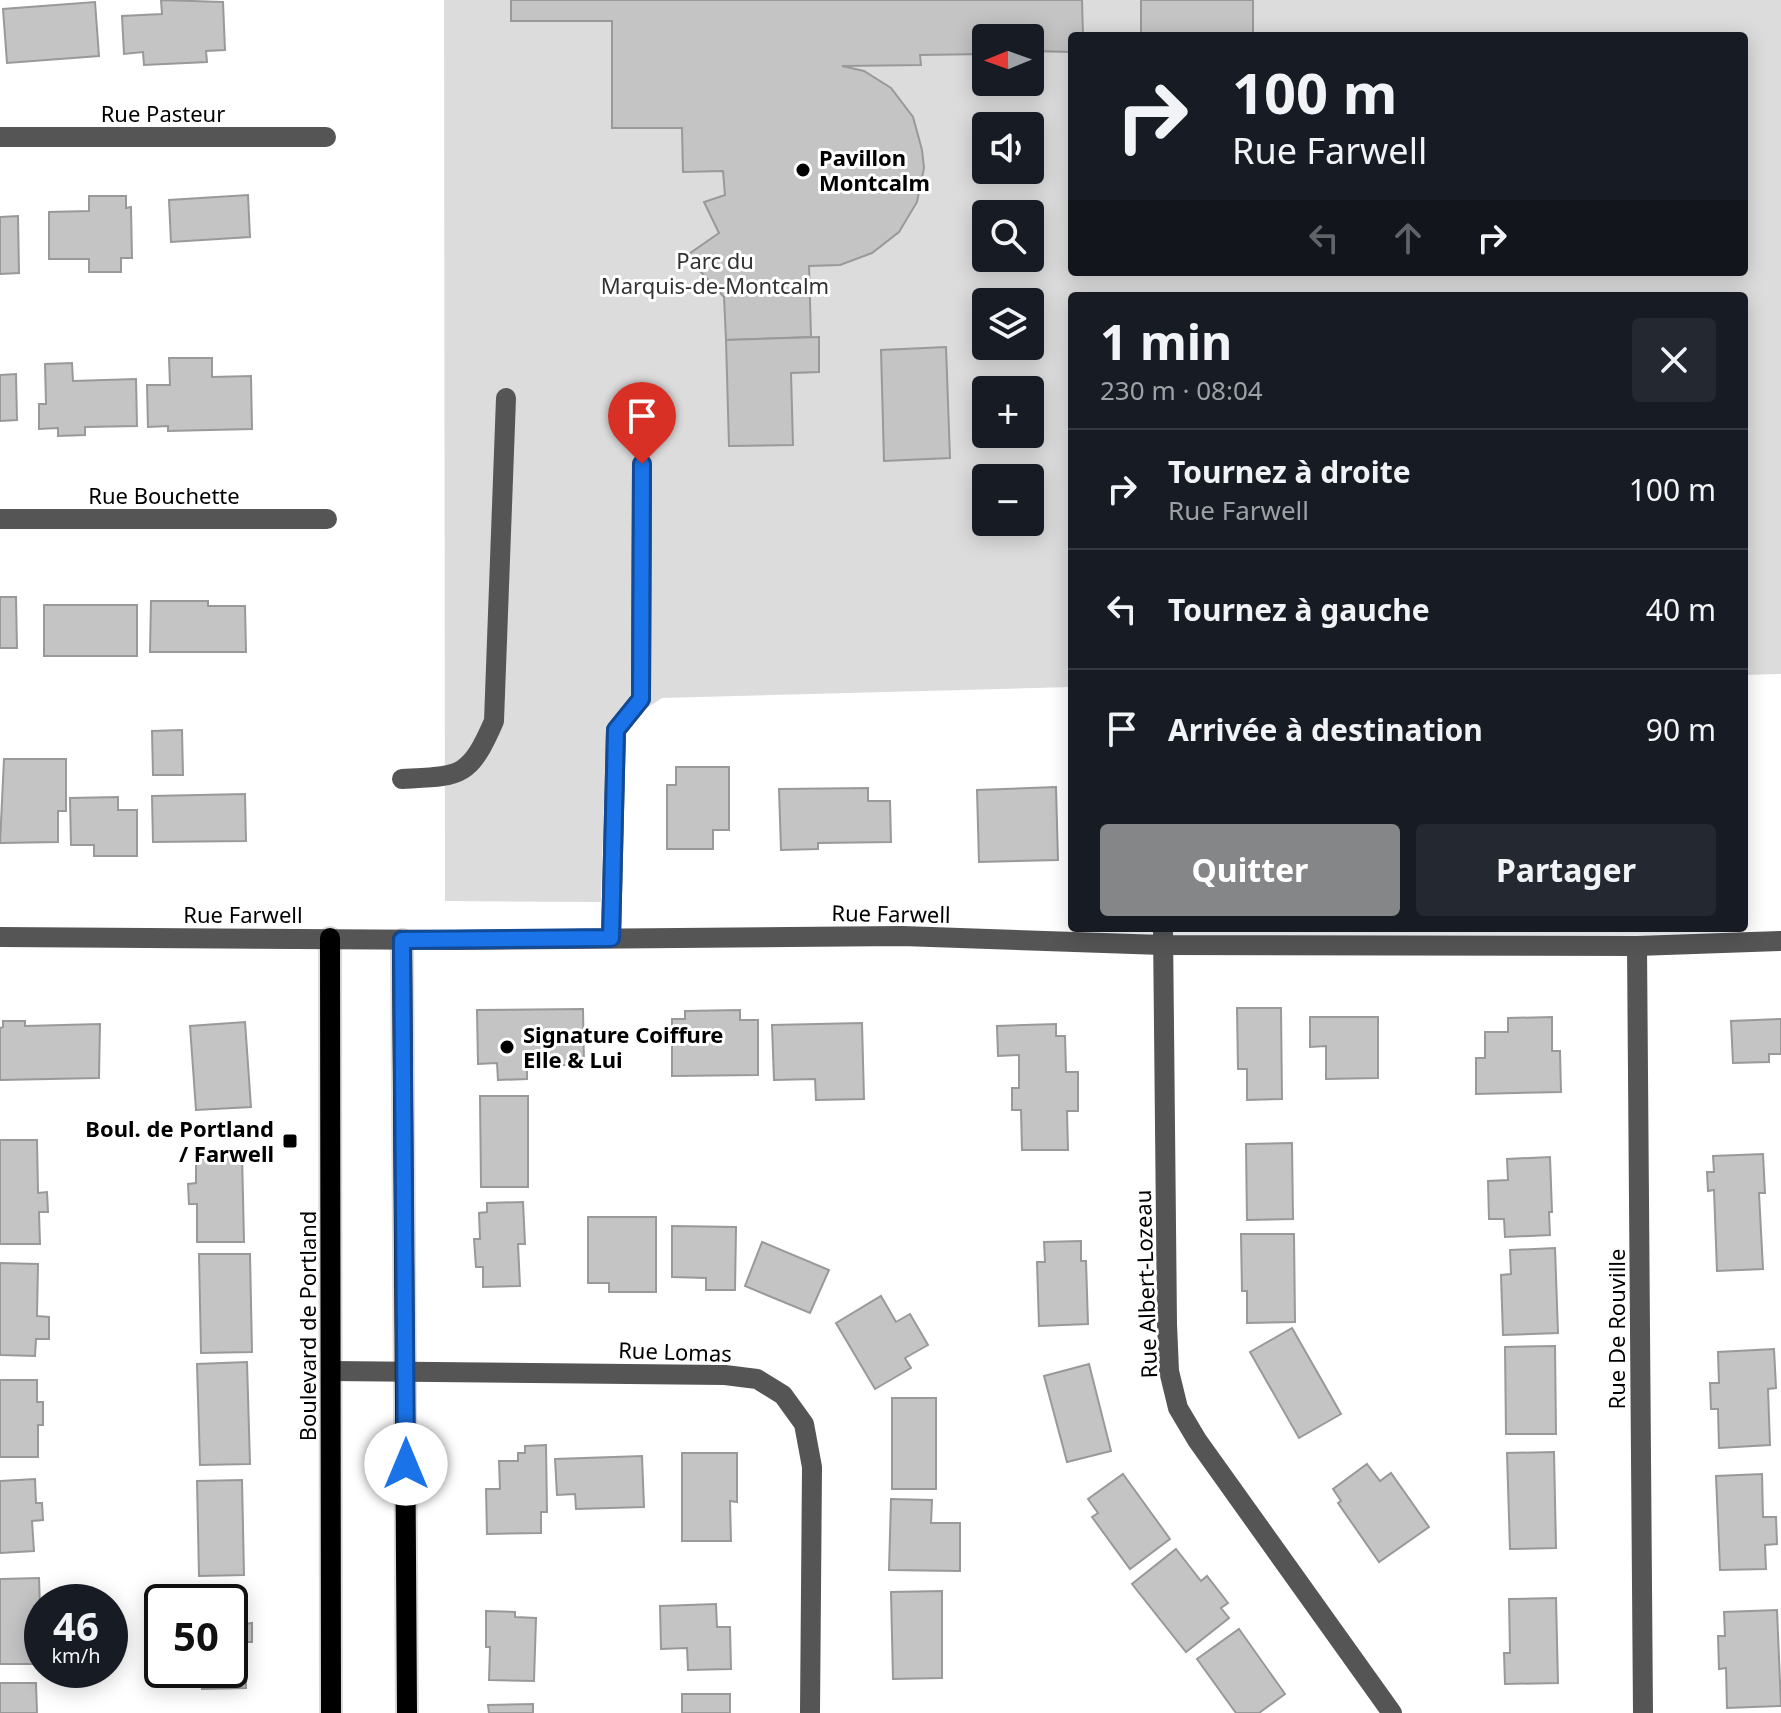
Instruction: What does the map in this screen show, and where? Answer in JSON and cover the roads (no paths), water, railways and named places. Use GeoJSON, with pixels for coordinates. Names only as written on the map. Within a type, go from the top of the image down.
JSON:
{"type":"FeatureCollection","features":[{"type":"Feature","properties":{"kind":"main road","name":"Boulevard de Portland"},"geometry":{"type":"LineString","coordinates":[[330,938],[331,1713]]}},
{"type":"Feature","properties":{"kind":"main road"},"geometry":{"type":"LineString","coordinates":[[402,940],[407,1713]]}},
{"type":"Feature","properties":{"kind":"street","name":"Rue Pasteur"},"geometry":{"type":"LineString","coordinates":[[0,137],[326,137]]}},
{"type":"Feature","properties":{"kind":"street"},"geometry":{"type":"LineString","coordinates":[[402,779],[451,776],[464,770],[483,747],[494,721],[506,398]]}},
{"type":"Feature","properties":{"kind":"street"},"geometry":{"type":"LineString","coordinates":[[611,938],[616,730],[641,699],[642,464]]}},
{"type":"Feature","properties":{"kind":"street","name":"Rue Bouchette"},"geometry":{"type":"LineString","coordinates":[[0,519],[327,519]]}},
{"type":"Feature","properties":{"kind":"street","name":"Rue Farwell"},"geometry":{"type":"LineString","coordinates":[[0,937],[402,940],[1162,936],[1637,946],[1781,941]]}},
{"type":"Feature","properties":{"kind":"street","name":"Rue Albert-Lozeau"},"geometry":{"type":"LineString","coordinates":[[1162,936],[1167,1324],[1169,1371],[1178,1408],[1197,1440],[1392,1713]]}},
{"type":"Feature","properties":{"kind":"street","name":"Rue De Rouville"},"geometry":{"type":"LineString","coordinates":[[1637,946],[1643,1713]]}},
{"type":"Feature","properties":{"kind":"street","name":"Rue Lomas"},"geometry":{"type":"LineString","coordinates":[[331,1371],[725,1375],[757,1379],[783,1395],[804,1424],[812,1467],[810,1713]]}},
{"type":"Feature","properties":{"kind":"place","name":"Pavillon Montcalm"},"geometry":{"type":"Point","coordinates":[803,170]}},
{"type":"Feature","properties":{"kind":"place","name":"Signature Coiffure Elle & Lui"},"geometry":{"type":"Point","coordinates":[507,1047]}},
{"type":"Feature","properties":{"kind":"place","name":"Boul. de Portland / Farwell"},"geometry":{"type":"Point","coordinates":[290,1141]}},
{"type":"Feature","properties":{"kind":"park label","name":"Parc du Marquis-de-Montcalm"},"geometry":{"type":"Point","coordinates":[715,272]}}]}
